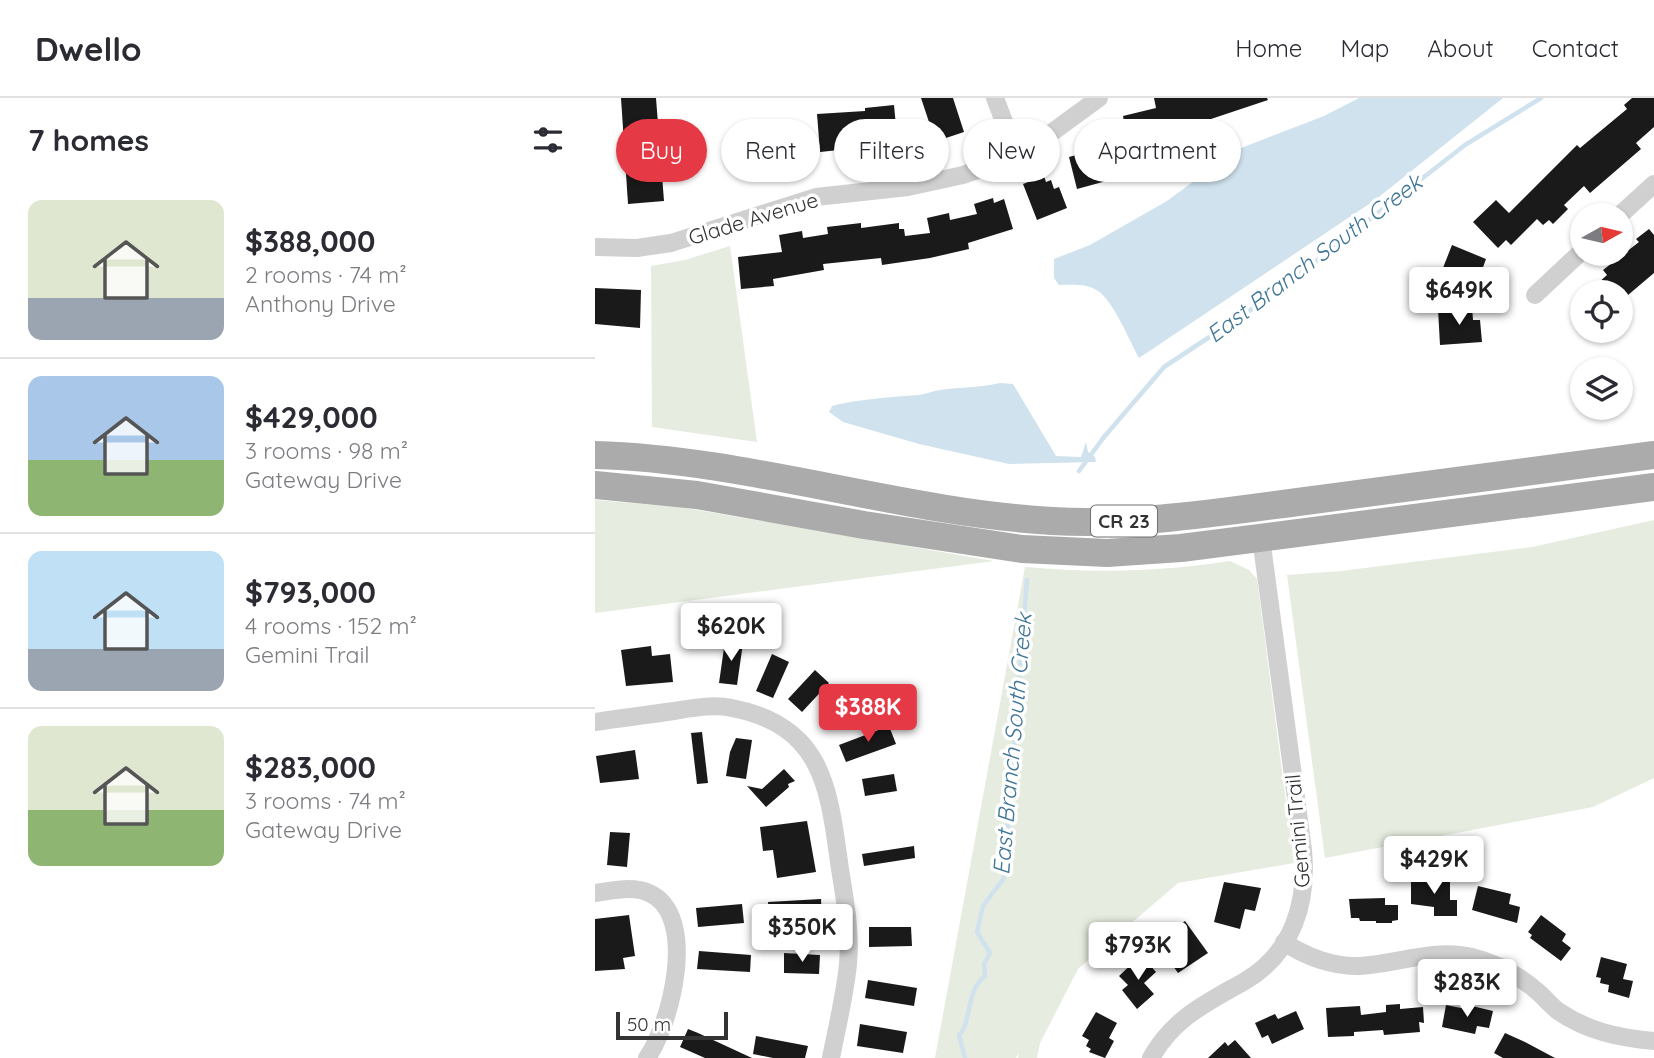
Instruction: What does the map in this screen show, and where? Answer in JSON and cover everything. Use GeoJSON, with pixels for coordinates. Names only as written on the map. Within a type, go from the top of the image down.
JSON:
{"type":"FeatureCollection","features":[{"type":"Feature","properties":{"kind":"main road","name":"CR 23"},"geometry":{"type":"LineString","coordinates":[[595,455],[681,462],[996,515],[1096,522],[1165,518],[1259,507],[1654,455]]}},
{"type":"Feature","properties":{"kind":"main road","name":"CR 23"},"geometry":{"type":"LineString","coordinates":[[595,485],[697,495],[864,525],[1049,551],[1150,551],[1654,487]]}},
{"type":"Feature","properties":{"kind":"street"},"geometry":{"type":"LineString","coordinates":[[995,98],[1003,119]]}},
{"type":"Feature","properties":{"kind":"street","name":"Glade Avenue"},"geometry":{"type":"LineString","coordinates":[[1060,127],[1099,98]]}},
{"type":"Feature","properties":{"kind":"street","name":"Glade Avenue"},"geometry":{"type":"LineString","coordinates":[[595,247],[638,248],[671,243],[816,197],[908,187],[963,176]]}},
{"type":"Feature","properties":{"kind":"street"},"geometry":{"type":"LineString","coordinates":[[1633,203],[1654,184]]}},
{"type":"Feature","properties":{"kind":"street"},"geometry":{"type":"LineString","coordinates":[[1535,295],[1570,262]]}},
{"type":"Feature","properties":{"kind":"street","name":"Gemini Trail"},"geometry":{"type":"LineString","coordinates":[[1151,1058],[1176,1024],[1204,1003],[1256,973],[1284,942],[1302,905],[1304,866],[1261,538]]}},
{"type":"Feature","properties":{"kind":"street"},"geometry":{"type":"LineString","coordinates":[[595,722],[709,706],[731,707],[754,713],[774,723],[792,736],[813,758],[824,779],[831,803],[848,924],[848,963],[831,1058]]}},
{"type":"Feature","properties":{"kind":"street"},"geometry":{"type":"LineString","coordinates":[[595,893],[632,889],[651,894],[664,904],[675,926],[677,948],[671,995],[662,1030],[647,1058]]}},
{"type":"Feature","properties":{"kind":"street"},"geometry":{"type":"LineString","coordinates":[[1284,942],[1307,955],[1332,963],[1359,966],[1419,955],[1469,956],[1518,977],[1577,1023],[1603,1033],[1654,1041]]}},
{"type":"Feature","properties":{"kind":"shaded area"},"geometry":{"type":"Polygon","coordinates":[[[730,246],[757,442],[652,427],[651,266],[685,260],[730,246]]]}},
{"type":"Feature","properties":{"kind":"shaded area"},"geometry":{"type":"Polygon","coordinates":[[[595,500],[680,507],[994,561],[595,613],[595,500]]]}},
{"type":"Feature","properties":{"kind":"shaded area"},"geometry":{"type":"Polygon","coordinates":[[[1654,520],[1654,778],[1593,807],[1325,858],[1287,575],[1341,571],[1532,547],[1654,520]]]}},
{"type":"Feature","properties":{"kind":"shaded area"},"geometry":{"type":"Polygon","coordinates":[[[1230,561],[1249,570],[1257,579],[1294,863],[1178,883],[1078,969],[1040,1043],[1037,1058],[1018,1058],[1019,1052],[1016,1058],[935,1058],[1025,567],[1127,570],[1230,561]]]}},
{"type":"Feature","properties":{"kind":"water"},"geometry":{"type":"Polygon","coordinates":[[[1359,98],[1503,98],[1375,200],[1139,358],[1104,296],[1089,287],[1059,285],[1054,278],[1054,259],[1090,245],[1167,201],[1193,182],[1241,182],[1241,148],[1324,116],[1359,98]]]}},
{"type":"Feature","properties":{"kind":"water"},"geometry":{"type":"Polygon","coordinates":[[[1000,383],[1013,384],[1056,456],[1081,457],[1086,442],[1088,452],[1095,457],[1096,462],[1009,464],[919,444],[843,422],[829,412],[832,406],[853,402],[1000,383]]]}},
{"type":"Feature","properties":{"kind":"building"},"geometry":{"type":"Polygon","coordinates":[[[621,98],[656,98],[658,119],[622,119],[621,98]]]}},
{"type":"Feature","properties":{"kind":"building"},"geometry":{"type":"Polygon","coordinates":[[[921,98],[953,98],[963,132],[949,137],[949,119],[928,119],[921,98]]]}},
{"type":"Feature","properties":{"kind":"building"},"geometry":{"type":"Polygon","coordinates":[[[1154,98],[1268,100],[1211,119],[1124,119],[1123,116],[1156,108],[1154,98]]]}},
{"type":"Feature","properties":{"kind":"building"},"geometry":{"type":"Polygon","coordinates":[[[1632,98],[1654,98],[1654,127],[1636,143],[1641,149],[1590,193],[1584,186],[1564,205],[1568,209],[1553,224],[1549,220],[1543,225],[1537,219],[1511,245],[1506,240],[1498,248],[1473,222],[1496,200],[1509,213],[1577,145],[1580,148],[1627,109],[1624,105],[1632,98]]]}},
{"type":"Feature","properties":{"kind":"building"},"geometry":{"type":"Polygon","coordinates":[[[894,105],[895,119],[834,119],[834,151],[820,152],[820,119],[817,119],[817,114],[865,111],[865,108],[894,105]]]}},
{"type":"Feature","properties":{"kind":"building"},"geometry":{"type":"Polygon","coordinates":[[[1074,156],[1074,177],[1069,157],[1074,156]]]}},
{"type":"Feature","properties":{"kind":"building"},"geometry":{"type":"Polygon","coordinates":[[[627,182],[663,182],[664,201],[628,204],[627,182]]]}},
{"type":"Feature","properties":{"kind":"building"},"geometry":{"type":"Polygon","coordinates":[[[1052,182],[1054,189],[1059,187],[1067,208],[1037,220],[1023,184],[1052,182]]]}},
{"type":"Feature","properties":{"kind":"building"},"geometry":{"type":"Polygon","coordinates":[[[1075,182],[1103,182],[1077,189],[1075,182]]]}},
{"type":"Feature","properties":{"kind":"building"},"geometry":{"type":"Polygon","coordinates":[[[993,198],[994,203],[1004,199],[1013,229],[968,243],[969,249],[882,265],[881,258],[823,264],[824,270],[773,279],[774,286],[741,289],[738,257],[782,252],[779,235],[802,231],[803,238],[828,234],[827,227],[861,223],[861,228],[899,223],[899,229],[904,229],[905,236],[930,233],[927,218],[949,213],[950,220],[977,214],[974,204],[993,198]]]}},
{"type":"Feature","properties":{"kind":"building"},"geometry":{"type":"Polygon","coordinates":[[[1649,229],[1654,235],[1654,273],[1633,291],[1633,280],[1601,280],[1607,275],[1603,270],[1608,266],[1633,266],[1633,247],[1639,242],[1636,239],[1649,229]]]}},
{"type":"Feature","properties":{"kind":"building"},"geometry":{"type":"Polygon","coordinates":[[[1452,245],[1486,259],[1478,281],[1473,279],[1469,290],[1439,278],[1452,245]]]}},
{"type":"Feature","properties":{"kind":"building"},"geometry":{"type":"Polygon","coordinates":[[[595,288],[641,290],[640,328],[595,324],[595,288]]]}},
{"type":"Feature","properties":{"kind":"building"},"geometry":{"type":"Polygon","coordinates":[[[1472,307],[1473,320],[1480,320],[1482,342],[1440,345],[1438,309],[1472,307]]]}},
{"type":"Feature","properties":{"kind":"building"},"geometry":{"type":"Polygon","coordinates":[[[725,641],[743,643],[737,685],[719,683],[725,641]]]}},
{"type":"Feature","properties":{"kind":"building"},"geometry":{"type":"Polygon","coordinates":[[[651,646],[652,656],[670,654],[673,682],[626,686],[621,650],[651,646]]]}},
{"type":"Feature","properties":{"kind":"building"},"geometry":{"type":"Polygon","coordinates":[[[772,654],[789,662],[773,698],[756,691],[772,654]]]}},
{"type":"Feature","properties":{"kind":"building"},"geometry":{"type":"Polygon","coordinates":[[[815,670],[829,683],[802,712],[788,699],[815,670]]]}},
{"type":"Feature","properties":{"kind":"building"},"geometry":{"type":"Polygon","coordinates":[[[889,726],[896,744],[846,762],[839,745],[889,726]]]}},
{"type":"Feature","properties":{"kind":"building"},"geometry":{"type":"Polygon","coordinates":[[[702,732],[708,783],[697,784],[691,733],[702,732]]]}},
{"type":"Feature","properties":{"kind":"building"},"geometry":{"type":"Polygon","coordinates":[[[736,738],[752,740],[746,779],[726,776],[730,752],[736,738]]]}},
{"type":"Feature","properties":{"kind":"building"},"geometry":{"type":"Polygon","coordinates":[[[635,750],[639,779],[600,783],[596,756],[635,750]]]}},
{"type":"Feature","properties":{"kind":"building"},"geometry":{"type":"Polygon","coordinates":[[[784,769],[795,781],[788,784],[789,787],[766,807],[747,786],[762,789],[784,769]]]}},
{"type":"Feature","properties":{"kind":"building"},"geometry":{"type":"Polygon","coordinates":[[[894,774],[897,791],[865,796],[862,779],[894,774]]]}},
{"type":"Feature","properties":{"kind":"building"},"geometry":{"type":"Polygon","coordinates":[[[807,821],[816,872],[777,878],[773,850],[763,851],[760,827],[807,821]]]}},
{"type":"Feature","properties":{"kind":"building"},"geometry":{"type":"Polygon","coordinates":[[[610,832],[630,833],[627,867],[607,865],[610,832]]]}},
{"type":"Feature","properties":{"kind":"building"},"geometry":{"type":"Polygon","coordinates":[[[914,846],[915,858],[864,866],[862,854],[914,846]]]}},
{"type":"Feature","properties":{"kind":"building"},"geometry":{"type":"Polygon","coordinates":[[[1437,877],[1450,877],[1450,900],[1457,900],[1457,916],[1434,916],[1434,907],[1411,904],[1411,880],[1437,880],[1437,877]]]}},
{"type":"Feature","properties":{"kind":"building"},"geometry":{"type":"Polygon","coordinates":[[[1224,882],[1261,888],[1255,911],[1245,909],[1240,929],[1214,922],[1224,882]]]}},
{"type":"Feature","properties":{"kind":"building"},"geometry":{"type":"Polygon","coordinates":[[[1478,886],[1511,894],[1509,904],[1520,907],[1517,923],[1472,910],[1478,886]]]}},
{"type":"Feature","properties":{"kind":"building"},"geometry":{"type":"Polygon","coordinates":[[[1385,898],[1385,905],[1398,905],[1398,920],[1392,923],[1376,923],[1351,918],[1349,899],[1385,898]]]}},
{"type":"Feature","properties":{"kind":"building"},"geometry":{"type":"Polygon","coordinates":[[[821,899],[822,919],[769,922],[768,902],[821,899]]]}},
{"type":"Feature","properties":{"kind":"building"},"geometry":{"type":"Polygon","coordinates":[[[742,904],[744,923],[698,927],[696,908],[742,904]]]}},
{"type":"Feature","properties":{"kind":"building"},"geometry":{"type":"Polygon","coordinates":[[[629,915],[635,956],[623,958],[625,969],[595,971],[595,919],[629,915]]]}},
{"type":"Feature","properties":{"kind":"building"},"geometry":{"type":"Polygon","coordinates":[[[1541,915],[1566,934],[1562,941],[1571,948],[1561,961],[1530,938],[1532,935],[1528,932],[1541,915]]]}},
{"type":"Feature","properties":{"kind":"building"},"geometry":{"type":"Polygon","coordinates":[[[1185,921],[1208,953],[1178,973],[1168,959],[1174,954],[1168,945],[1180,936],[1174,929],[1185,921]]]}},
{"type":"Feature","properties":{"kind":"building"},"geometry":{"type":"Polygon","coordinates":[[[869,927],[911,927],[912,946],[869,947],[869,927]]]}},
{"type":"Feature","properties":{"kind":"building"},"geometry":{"type":"Polygon","coordinates":[[[699,951],[751,955],[750,972],[697,969],[699,951]]]}},
{"type":"Feature","properties":{"kind":"building"},"geometry":{"type":"Polygon","coordinates":[[[784,953],[820,955],[819,974],[784,973],[784,953]]]}},
{"type":"Feature","properties":{"kind":"building"},"geometry":{"type":"Polygon","coordinates":[[[1141,955],[1156,972],[1144,983],[1154,994],[1137,1009],[1122,990],[1128,985],[1119,976],[1141,955]]]}},
{"type":"Feature","properties":{"kind":"building"},"geometry":{"type":"Polygon","coordinates":[[[1601,957],[1627,964],[1623,979],[1633,981],[1629,998],[1608,992],[1609,985],[1600,983],[1601,978],[1596,977],[1601,957]]]}},
{"type":"Feature","properties":{"kind":"building"},"geometry":{"type":"Polygon","coordinates":[[[868,980],[917,988],[914,1006],[865,998],[868,980]]]}},
{"type":"Feature","properties":{"kind":"building"},"geometry":{"type":"Polygon","coordinates":[[[1400,1004],[1400,1009],[1423,1007],[1424,1023],[1419,1022],[1420,1032],[1384,1035],[1383,1030],[1354,1032],[1354,1036],[1328,1037],[1326,1008],[1360,1006],[1361,1015],[1386,1012],[1386,1005],[1400,1004]]]}},
{"type":"Feature","properties":{"kind":"building"},"geometry":{"type":"Polygon","coordinates":[[[1446,1005],[1471,1010],[1472,1006],[1493,1011],[1489,1028],[1477,1026],[1475,1034],[1442,1027],[1446,1005]]]}},
{"type":"Feature","properties":{"kind":"building"},"geometry":{"type":"Polygon","coordinates":[[[1296,1011],[1304,1029],[1272,1044],[1268,1035],[1262,1038],[1255,1023],[1275,1014],[1278,1019],[1296,1011]]]}},
{"type":"Feature","properties":{"kind":"building"},"geometry":{"type":"Polygon","coordinates":[[[1096,1012],[1117,1023],[1109,1038],[1114,1041],[1105,1058],[1089,1052],[1091,1049],[1086,1046],[1089,1040],[1082,1036],[1096,1012]]]}},
{"type":"Feature","properties":{"kind":"building"},"geometry":{"type":"Polygon","coordinates":[[[860,1024],[907,1032],[903,1053],[857,1046],[860,1024]]]}},
{"type":"Feature","properties":{"kind":"building"},"geometry":{"type":"Polygon","coordinates":[[[688,1029],[752,1058],[705,1058],[680,1047],[688,1029]]]}},
{"type":"Feature","properties":{"kind":"building"},"geometry":{"type":"Polygon","coordinates":[[[1505,1033],[1555,1058],[1503,1058],[1494,1053],[1505,1033]]]}},
{"type":"Feature","properties":{"kind":"building"},"geometry":{"type":"Polygon","coordinates":[[[756,1036],[808,1046],[805,1058],[773,1058],[753,1054],[756,1036]]]}},
{"type":"Feature","properties":{"kind":"building"},"geometry":{"type":"Polygon","coordinates":[[[1235,1040],[1251,1058],[1208,1058],[1225,1042],[1228,1046],[1235,1040]]]}},
{"type":"Feature","properties":{"kind":"waterway","name":"East Branch South Creek"},"geometry":{"type":"LineString","coordinates":[[1079,471],[1104,437],[1164,367],[1270,297],[1465,145],[1541,98]]}},
{"type":"Feature","properties":{"kind":"waterway","name":"East Branch South Creek"},"geometry":{"type":"LineString","coordinates":[[965,1058],[959,1035],[966,1023],[974,990],[985,976],[984,964],[990,953],[977,932],[983,906],[1004,878],[1027,580]]}}]}
